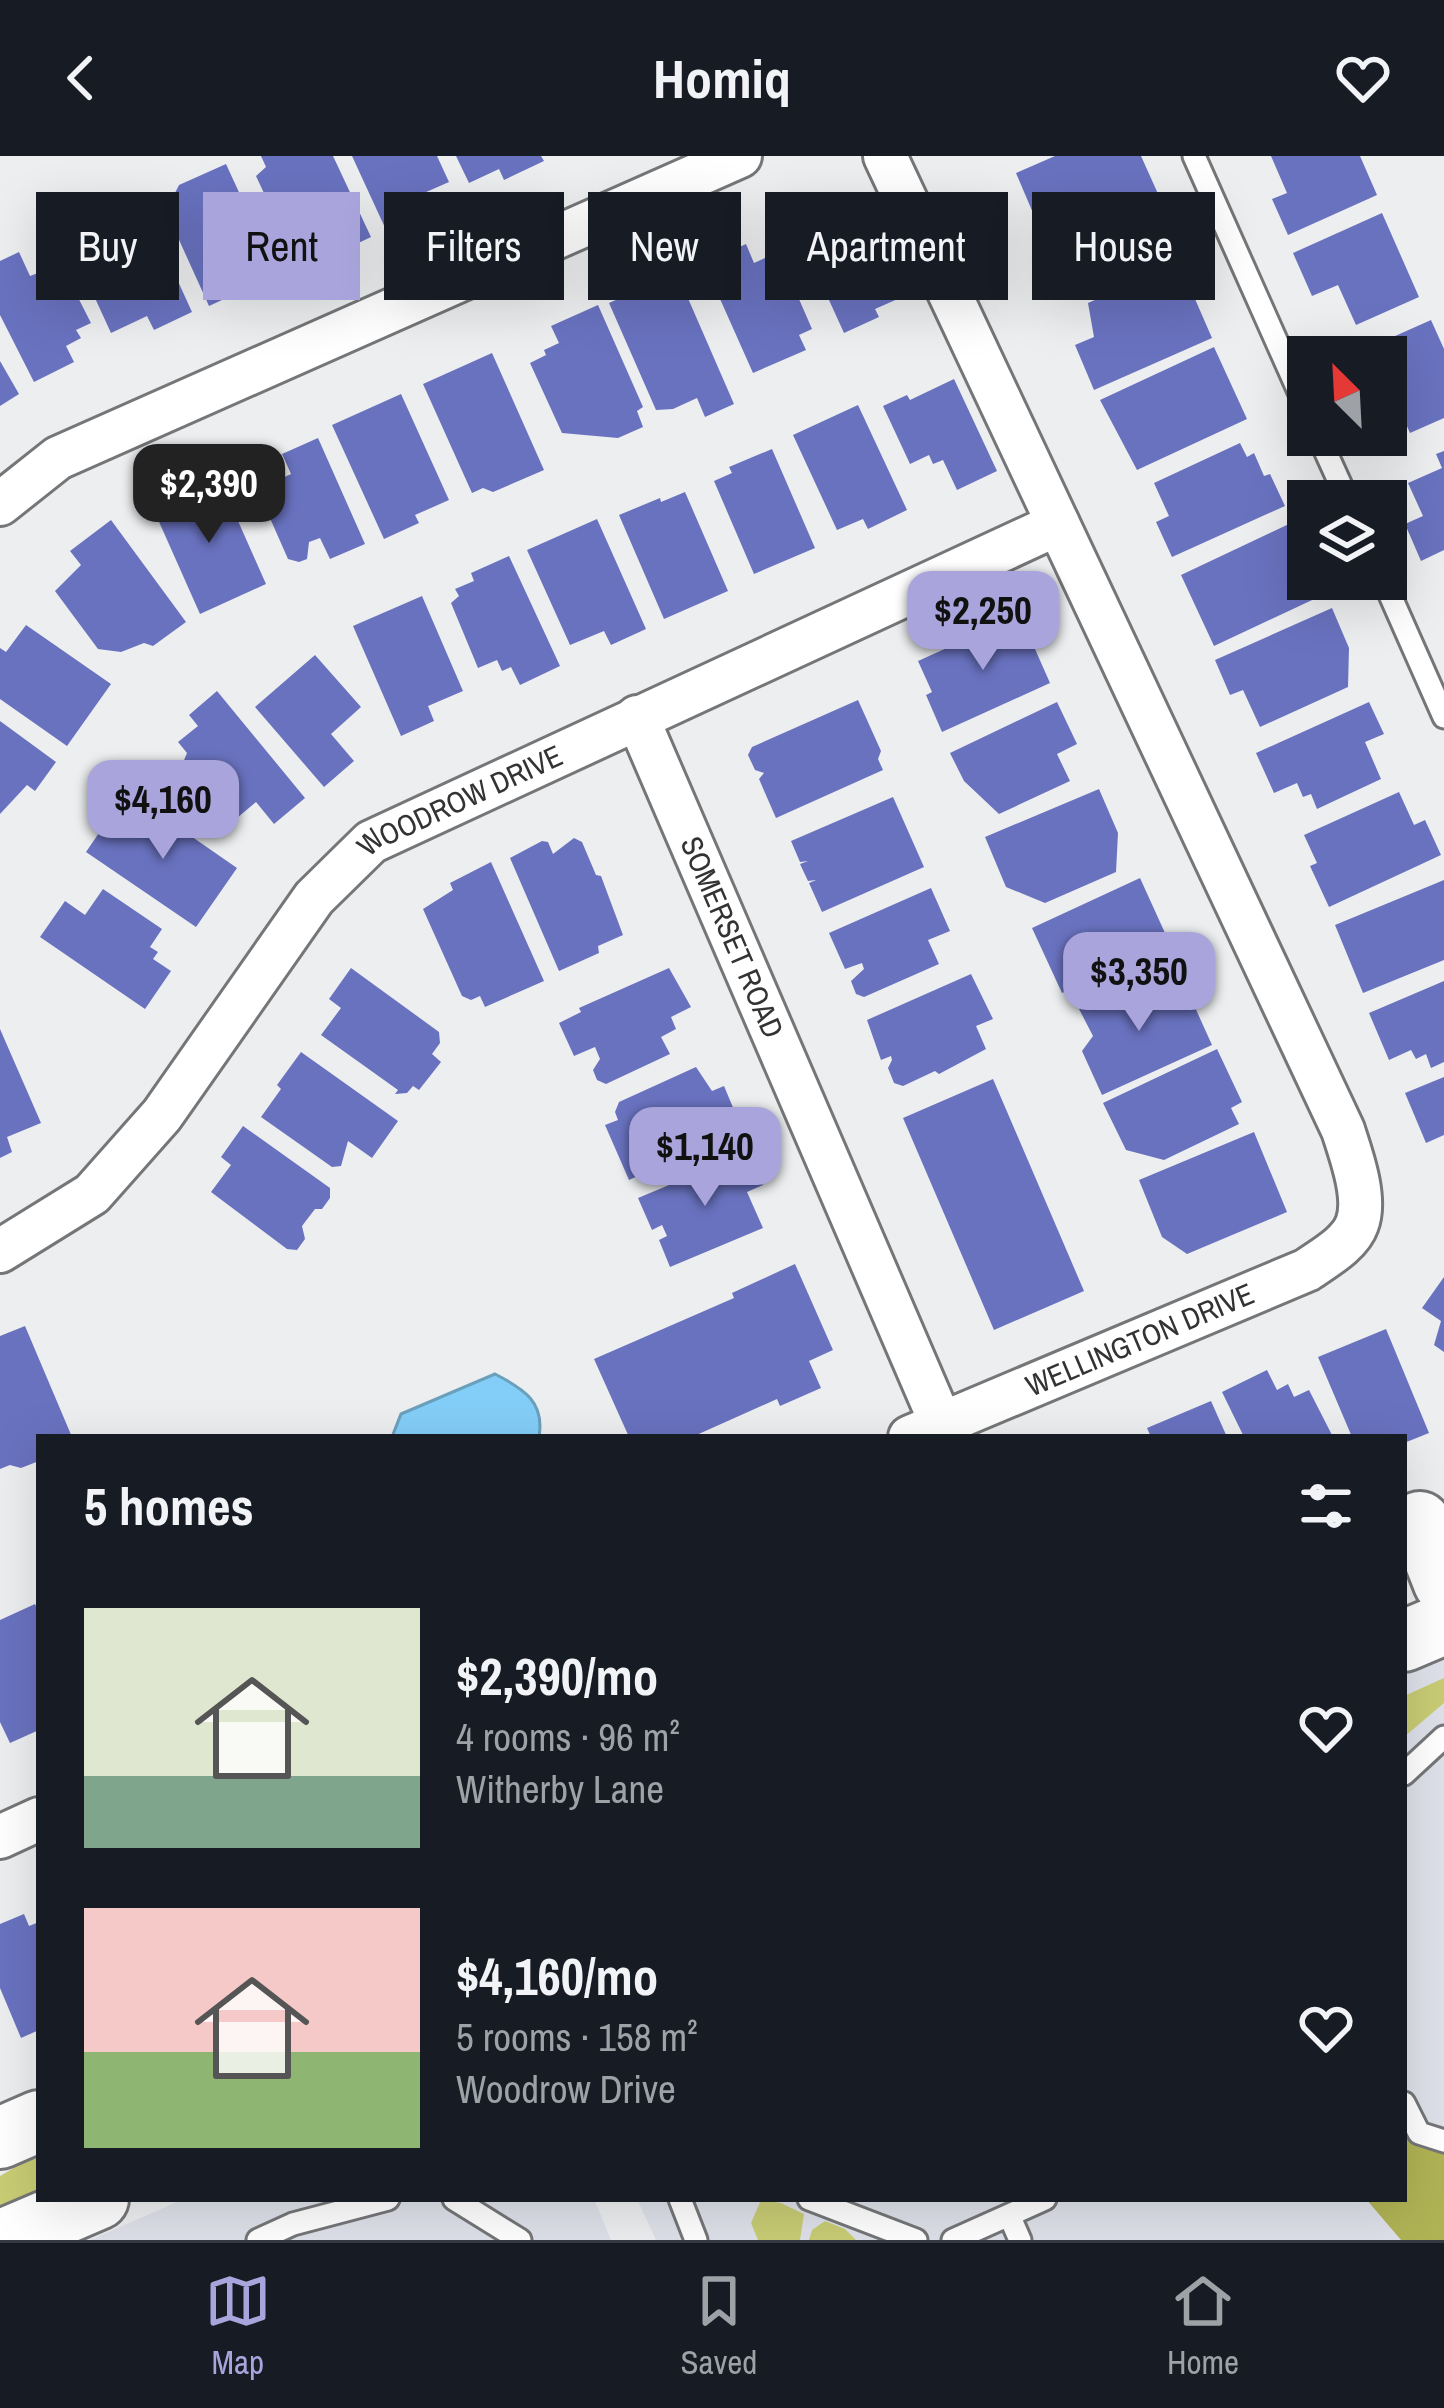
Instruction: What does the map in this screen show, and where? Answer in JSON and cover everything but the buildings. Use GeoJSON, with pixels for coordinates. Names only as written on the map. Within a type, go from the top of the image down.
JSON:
{"type":"FeatureCollection","features":[{"type":"Feature","properties":{"kind":"main road"},"geometry":{"type":"LineString","coordinates":[[1423,1520],[1444,1583]]}},
{"type":"Feature","properties":{"kind":"main road"},"geometry":{"type":"LineString","coordinates":[[1407,1640],[1444,1624]]}},
{"type":"Feature","properties":{"kind":"main road"},"geometry":{"type":"LineString","coordinates":[[0,2138],[36,2121]]}},
{"type":"Feature","properties":{"kind":"main road"},"geometry":{"type":"LineString","coordinates":[[2,2240],[91,2202]]}},
{"type":"Feature","properties":{"kind":"street"},"geometry":{"type":"LineString","coordinates":[[0,504],[58,458],[740,156]]}},
{"type":"Feature","properties":{"kind":"street"},"geometry":{"type":"LineString","coordinates":[[885,156],[1058,524]]}},
{"type":"Feature","properties":{"kind":"street","name":"WOODROW DRIVE"},"geometry":{"type":"LineString","coordinates":[[0,1251],[92,1194],[162,1115],[314,898],[371,842],[1058,524]]}},
{"type":"Feature","properties":{"kind":"street","name":"WELLINGTON DRIVE"},"geometry":{"type":"LineString","coordinates":[[926,1430],[1307,1270],[1337,1249],[1357,1224],[1358,1178],[1343,1130],[1058,524]]}},
{"type":"Feature","properties":{"kind":"street","name":"SOMERSET ROAD"},"geometry":{"type":"LineString","coordinates":[[637,717],[926,1430]]}},
{"type":"Feature","properties":{"kind":"street"},"geometry":{"type":"LineString","coordinates":[[0,1837],[36,1821]]}},
{"type":"Feature","properties":{"kind":"lane"},"geometry":{"type":"LineString","coordinates":[[1194,156],[1287,365]]}},
{"type":"Feature","properties":{"kind":"lane"},"geometry":{"type":"LineString","coordinates":[[1391,600],[1444,717]]}},
{"type":"Feature","properties":{"kind":"lane"},"geometry":{"type":"LineString","coordinates":[[1407,1771],[1444,1737]]}},
{"type":"Feature","properties":{"kind":"lane"},"geometry":{"type":"LineString","coordinates":[[1407,2110],[1419,2133],[1444,2141]]}},
{"type":"Feature","properties":{"kind":"lane"},"geometry":{"type":"LineString","coordinates":[[258,2240],[293,2224],[377,2202]]}},
{"type":"Feature","properties":{"kind":"lane"},"geometry":{"type":"LineString","coordinates":[[459,2202],[520,2240]]}},
{"type":"Feature","properties":{"kind":"lane"},"geometry":{"type":"LineString","coordinates":[[681,2202],[697,2240]]}},
{"type":"Feature","properties":{"kind":"lane"},"geometry":{"type":"LineString","coordinates":[[817,2202],[916,2240]]}},
{"type":"Feature","properties":{"kind":"lane"},"geometry":{"type":"LineString","coordinates":[[952,2240],[1038,2202]]}},
{"type":"Feature","properties":{"kind":"lane"},"geometry":{"type":"LineString","coordinates":[[1009,2215],[1020,2240]]}},
{"type":"Feature","properties":{"kind":"shaded area"},"geometry":{"type":"Polygon","coordinates":[[[1444,1652],[1444,2240],[656,2240],[638,2202],[1407,2202],[1407,1669],[1444,1652]]]}},
{"type":"Feature","properties":{"kind":"shaded area"},"geometry":{"type":"Polygon","coordinates":[[[1407,2134],[1444,2152],[1444,2240],[1401,2240],[1369,2202],[1407,2202],[1407,2134]]]}},
{"type":"Feature","properties":{"kind":"shaded area"},"geometry":{"type":"Polygon","coordinates":[[[177,2202],[595,2202],[611,2240],[90,2240],[177,2202]]]}},
{"type":"Feature","properties":{"kind":"green space"},"geometry":{"type":"Polygon","coordinates":[[[1444,1678],[1444,1703],[1407,1734],[1407,1695],[1444,1678]]]}},
{"type":"Feature","properties":{"kind":"green space"},"geometry":{"type":"Polygon","coordinates":[[[36,2155],[36,2195],[0,2211],[0,2176],[36,2155]]]}},
{"type":"Feature","properties":{"kind":"green space"},"geometry":{"type":"Polygon","coordinates":[[[760,2202],[781,2203],[804,2214],[800,2240],[758,2240],[751,2223],[760,2202]]]}},
{"type":"Feature","properties":{"kind":"green space"},"geometry":{"type":"Polygon","coordinates":[[[825,2221],[845,2229],[856,2240],[809,2240],[812,2230],[825,2221]]]}},
{"type":"Feature","properties":{"kind":"water"},"geometry":{"type":"Polygon","coordinates":[[[495,1374],[530,1398],[539,1414],[539,1434],[393,1434],[401,1414],[495,1374]]]}}]}
